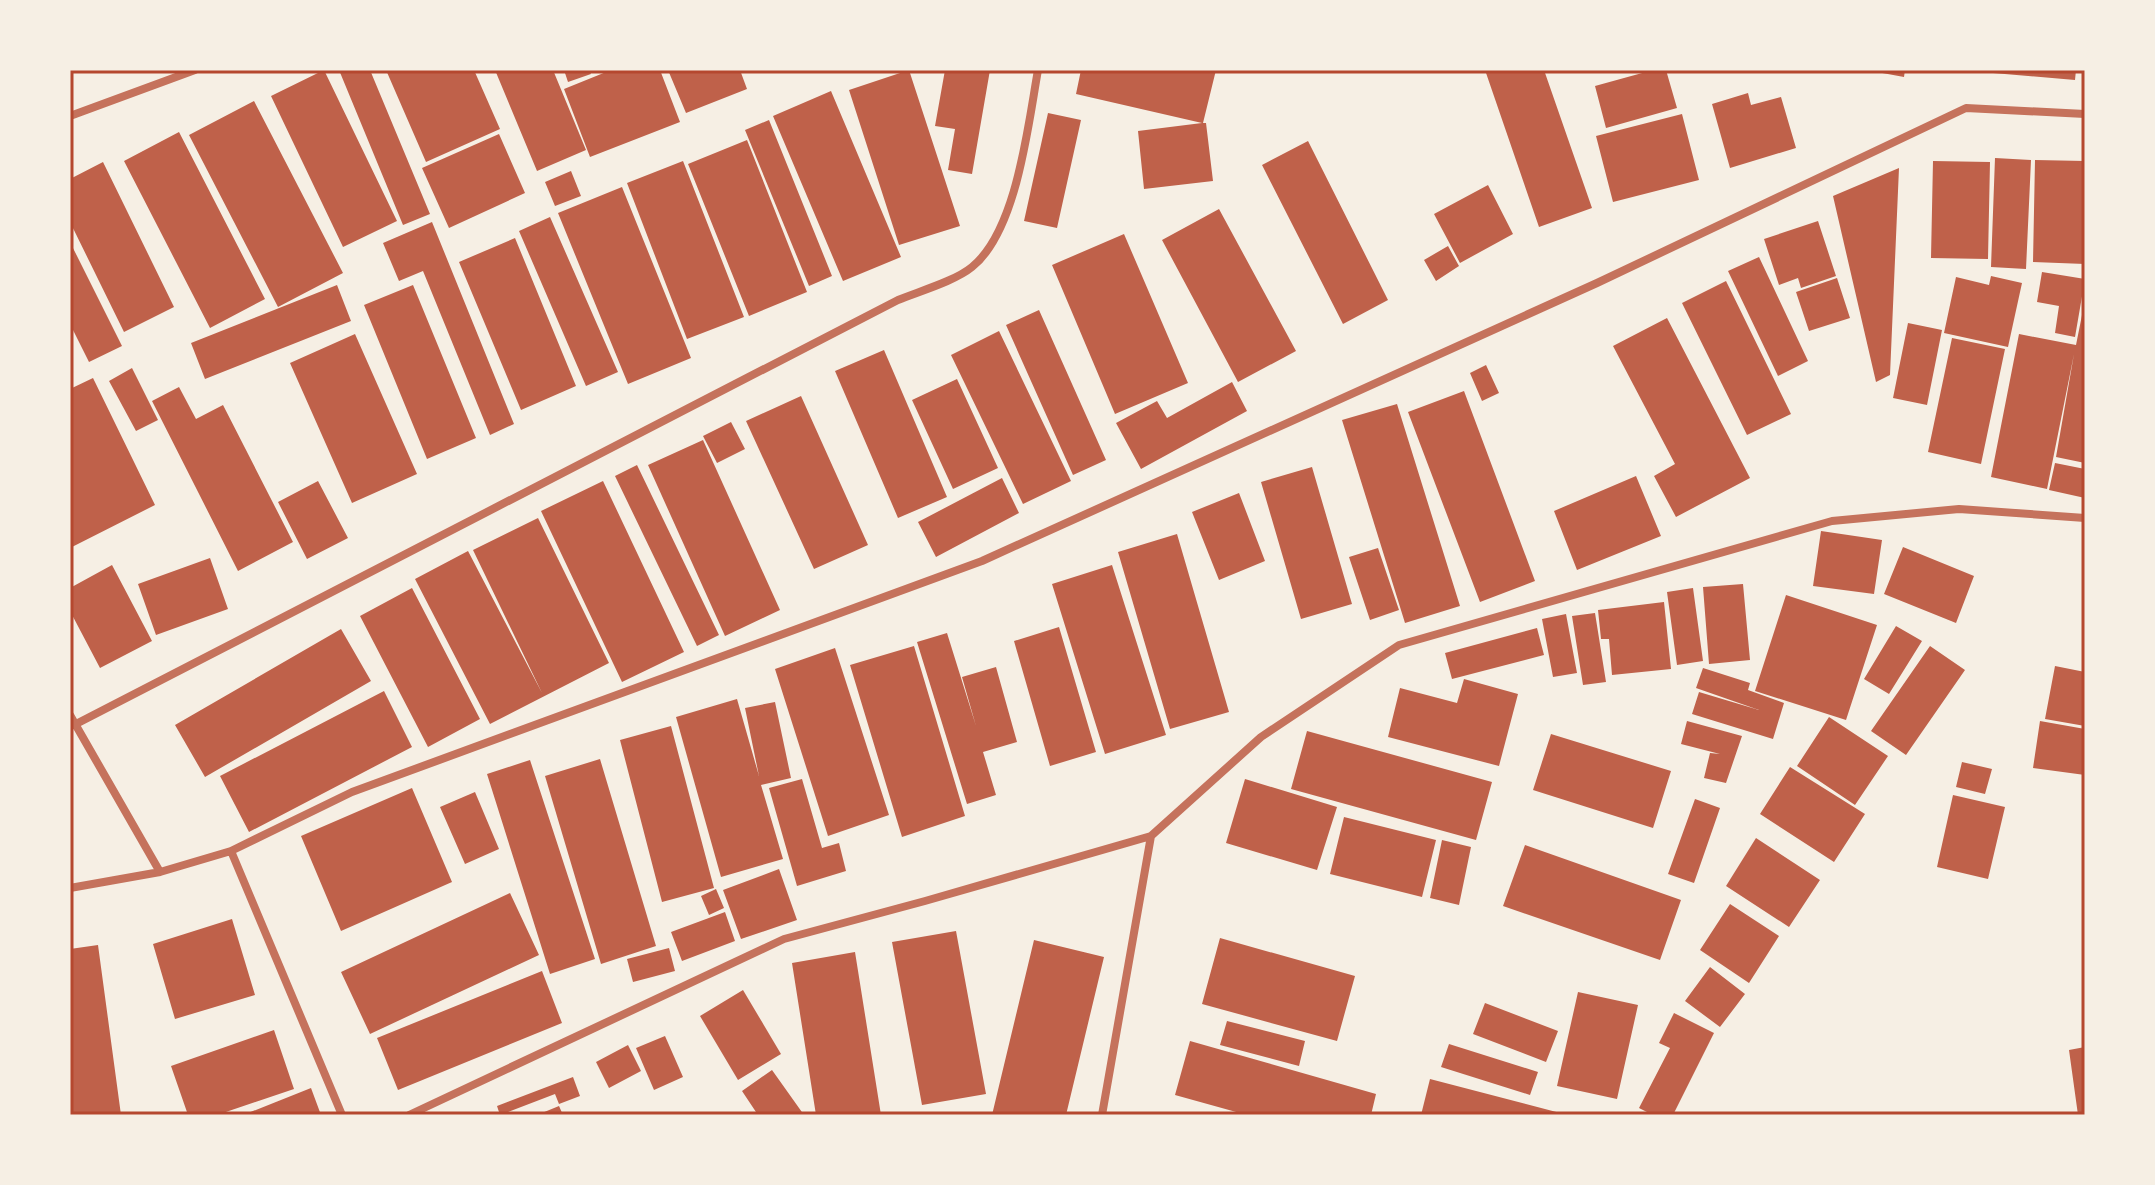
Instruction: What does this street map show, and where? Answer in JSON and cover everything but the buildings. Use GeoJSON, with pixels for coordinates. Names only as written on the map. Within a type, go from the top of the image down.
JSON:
{"type":"FeatureCollection","features":[{"type":"Feature","properties":{"kind":"street"},"geometry":{"type":"LineString","coordinates":[[70,116],[195,70]]}},
{"type":"Feature","properties":{"kind":"street"},"geometry":{"type":"LineString","coordinates":[[74,725],[884,307],[969,270],[992,244],[1004,221],[1022,159],[1038,70]]}},
{"type":"Feature","properties":{"kind":"street"},"geometry":{"type":"LineString","coordinates":[[70,888],[160,872],[231,851],[352,792],[982,561],[1597,283],[1966,108],[2085,114]]}},
{"type":"Feature","properties":{"kind":"street"},"geometry":{"type":"LineString","coordinates":[[409,1115],[784,939],[1151,836],[1261,737],[1399,645],[1832,521],[1959,509],[2085,518]]}},
{"type":"Feature","properties":{"kind":"street"},"geometry":{"type":"LineString","coordinates":[[70,715],[160,872]]}},
{"type":"Feature","properties":{"kind":"street"},"geometry":{"type":"LineString","coordinates":[[1102,1115],[1151,836]]}},
{"type":"Feature","properties":{"kind":"street"},"geometry":{"type":"LineString","coordinates":[[231,851],[342,1115]]}}]}
